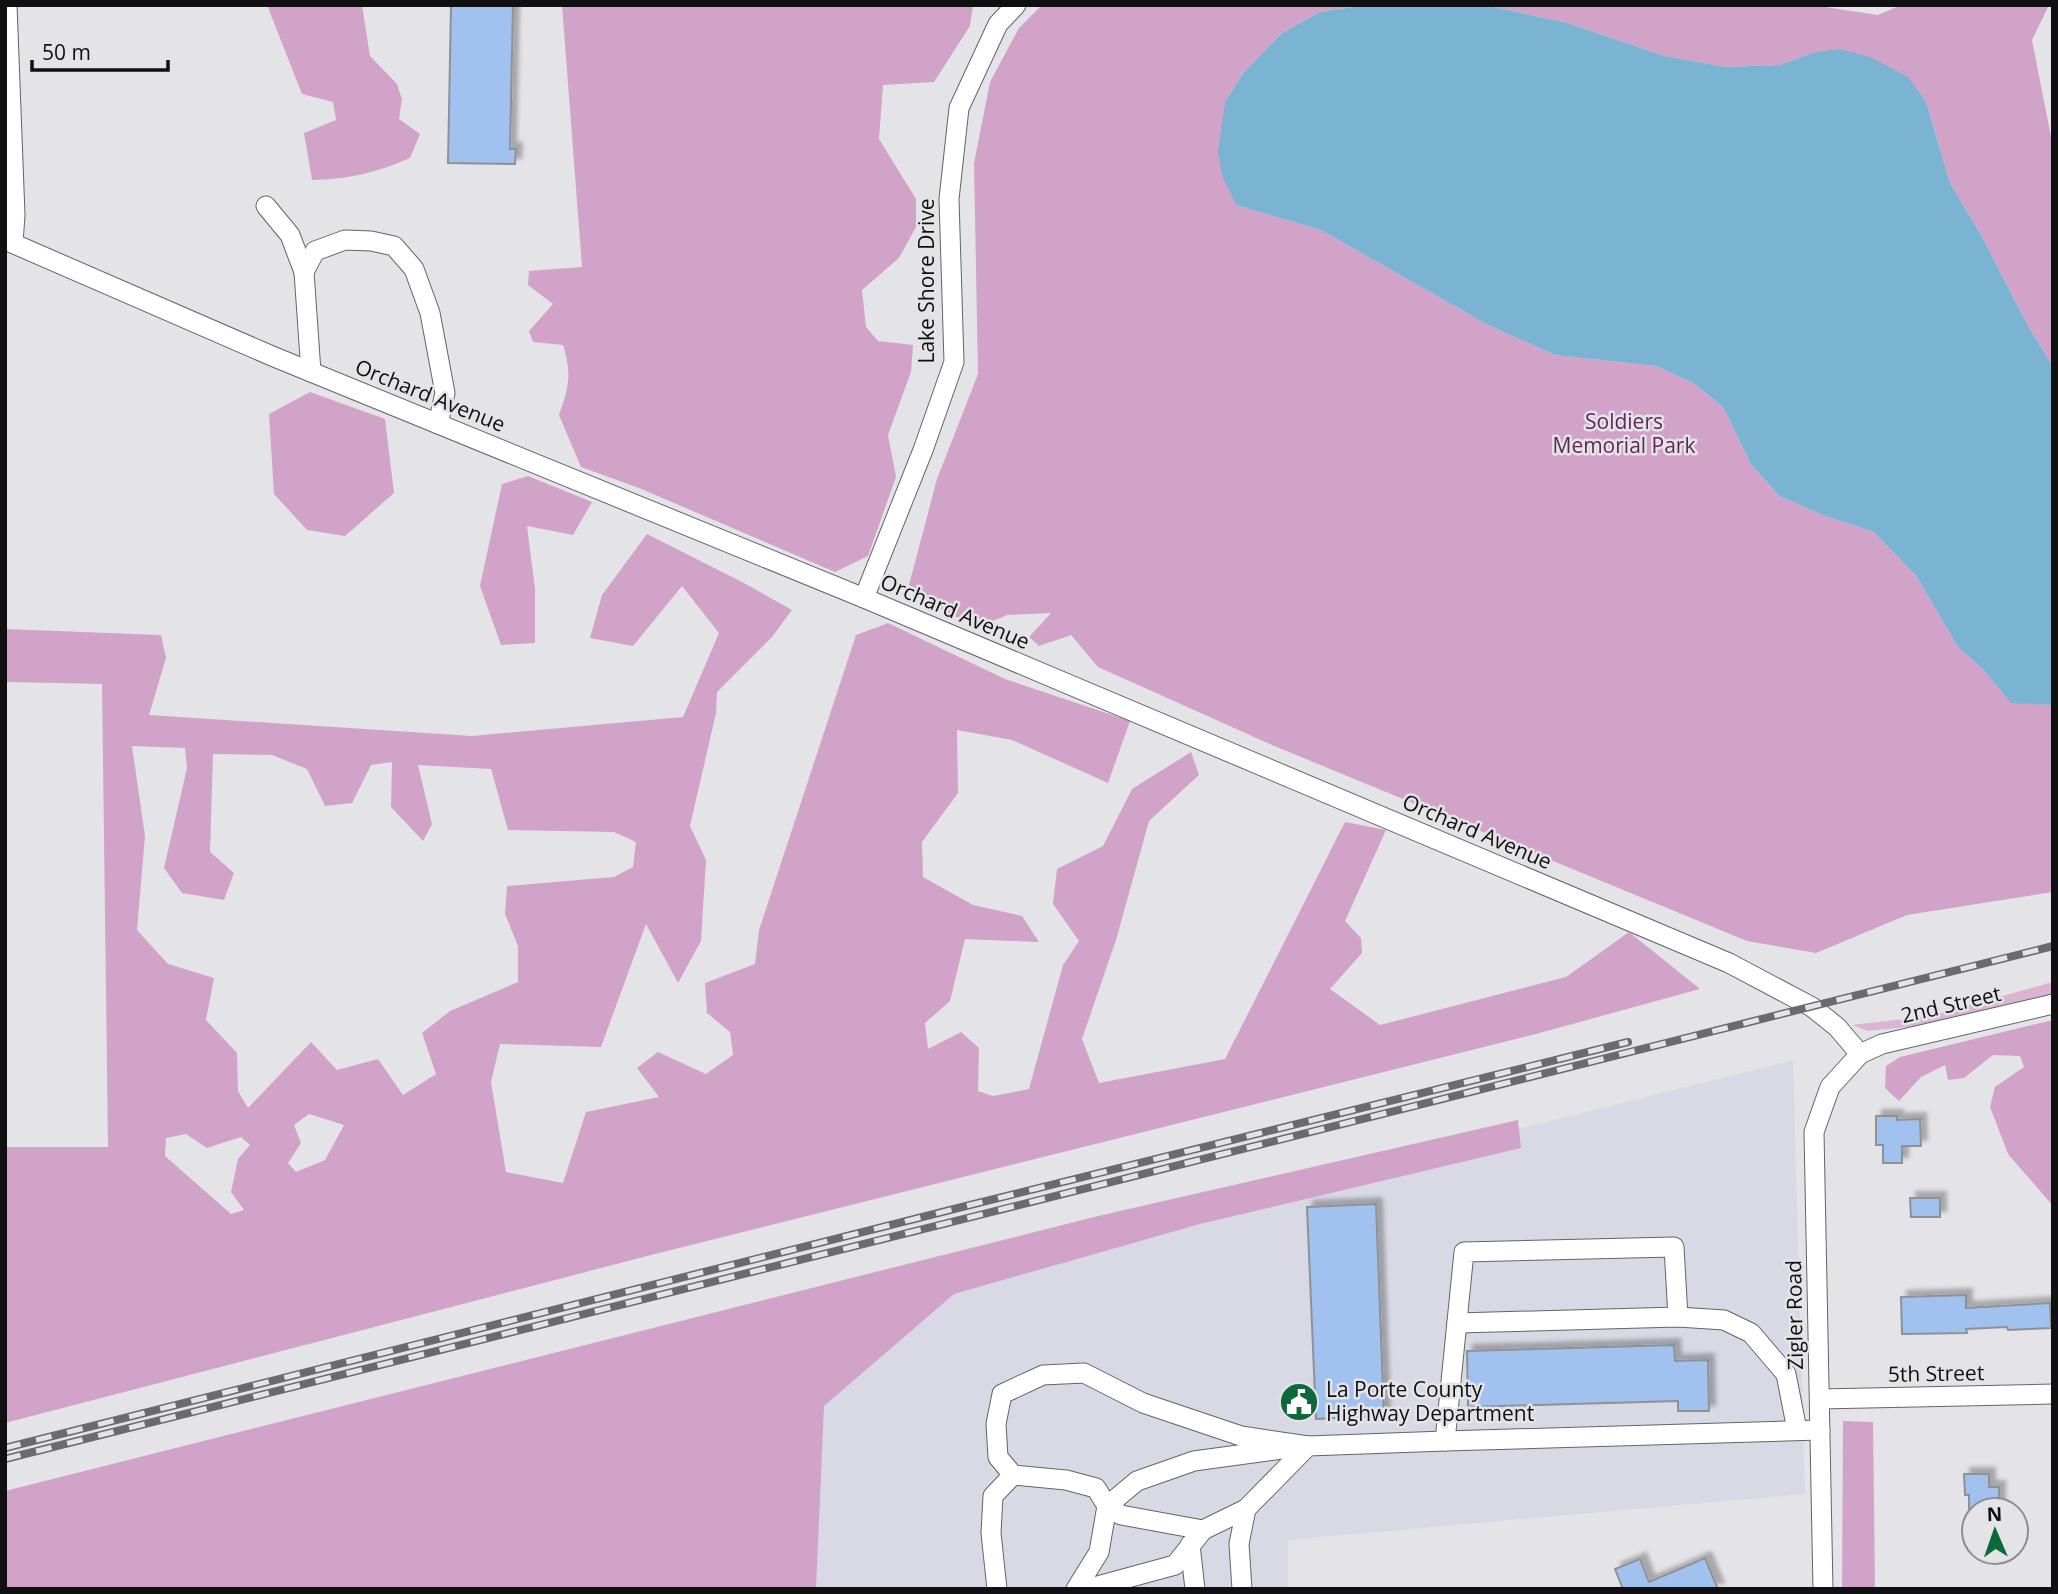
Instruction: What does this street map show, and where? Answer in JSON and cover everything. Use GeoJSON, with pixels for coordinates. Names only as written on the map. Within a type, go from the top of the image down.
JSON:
{"type":"FeatureCollection","features":[{"type":"Feature","properties":{"kind":"street"},"geometry":{"type":"LineString","coordinates":[[7,5],[15,215],[9,242]]}},
{"type":"Feature","properties":{"kind":"street","name":"Lake Shore Drive"},"geometry":{"type":"LineString","coordinates":[[864,598],[923,450],[954,362],[949,199],[959,108],[998,24],[1016,5]]}},
{"type":"Feature","properties":{"kind":"street"},"geometry":{"type":"LineString","coordinates":[[266,206],[290,235],[304,272],[311,372]]}},
{"type":"Feature","properties":{"kind":"street"},"geometry":{"type":"LineString","coordinates":[[304,272],[315,251],[345,240],[371,241],[394,246],[414,269],[430,313],[445,393],[438,424]]}},
{"type":"Feature","properties":{"kind":"street","name":"Orchard Avenue"},"geometry":{"type":"LineString","coordinates":[[9,242],[311,372],[864,598],[1729,963],[1812,1007],[1837,1027],[1860,1054]]}},
{"type":"Feature","properties":{"kind":"street","name":"2nd Street"},"geometry":{"type":"LineString","coordinates":[[1860,1054],[1882,1045],[2053,1004]]}},
{"type":"Feature","properties":{"kind":"street","name":"Zigler Road"},"geometry":{"type":"LineString","coordinates":[[1823,1589],[1814,1132],[1830,1087],[1860,1054]]}},
{"type":"Feature","properties":{"kind":"street"},"geometry":{"type":"LineString","coordinates":[[1445,1441],[1464,1252],[1674,1247],[1678,1317]]}},
{"type":"Feature","properties":{"kind":"street"},"geometry":{"type":"LineString","coordinates":[[1457,1322],[1678,1317],[1724,1320],[1751,1333],[1786,1374],[1797,1430]]}},
{"type":"Feature","properties":{"kind":"street"},"geometry":{"type":"LineString","coordinates":[[1203,1530],[1121,1516],[1107,1506],[1096,1488],[1066,1480],[1013,1475],[998,1457],[996,1424],[1002,1394],[1043,1375],[1084,1373],[1143,1403],[1241,1436],[1308,1446]]}},
{"type":"Feature","properties":{"kind":"street","name":"5th Street"},"geometry":{"type":"LineString","coordinates":[[1820,1399],[2053,1394]]}},
{"type":"Feature","properties":{"kind":"street"},"geometry":{"type":"LineString","coordinates":[[1076,1589],[1099,1552],[1107,1506],[1137,1481],[1194,1461],[1308,1446],[1820,1430]]}},
{"type":"Feature","properties":{"kind":"street"},"geometry":{"type":"LineString","coordinates":[[1087,1589],[1175,1565],[1203,1530],[1246,1509],[1308,1446]]}},
{"type":"Feature","properties":{"kind":"street"},"geometry":{"type":"LineString","coordinates":[[997,1589],[991,1533],[993,1496],[1013,1475]]}},
{"type":"Feature","properties":{"kind":"street"},"geometry":{"type":"LineString","coordinates":[[1242,1589],[1239,1544],[1246,1509]]}},
{"type":"Feature","properties":{"kind":"street"},"geometry":{"type":"LineString","coordinates":[[1191,1545],[1195,1589]]}},
{"type":"Feature","properties":{"kind":"shaded area"},"geometry":{"type":"Polygon","coordinates":[[[2053,982],[2053,995],[1927,1025],[1868,1031],[1852,1025],[1930,1016],[2053,982]]]}},
{"type":"Feature","properties":{"kind":"shaded area","name":"La Porte County Highway Department"},"geometry":{"type":"Polygon","coordinates":[[[1793,1060],[1805,1494],[1288,1540],[1288,1589],[799,1589],[794,1311],[1793,1060]]]}},
{"type":"Feature","properties":{"kind":"green space"},"geometry":{"type":"Polygon","coordinates":[[[267,5],[362,5],[370,56],[397,84],[402,99],[399,119],[420,134],[410,158],[362,174],[312,180],[304,133],[336,120],[333,102],[302,94],[267,5]]]}},
{"type":"Feature","properties":{"kind":"green space"},"geometry":{"type":"Polygon","coordinates":[[[562,5],[973,5],[970,26],[934,82],[883,85],[879,139],[916,199],[916,227],[899,258],[862,290],[866,327],[878,341],[913,345],[911,372],[888,435],[896,477],[868,556],[835,572],[639,488],[581,467],[559,415],[568,380],[568,364],[563,345],[533,342],[529,331],[553,304],[528,285],[529,271],[582,267],[562,5]]]}},
{"type":"Feature","properties":{"kind":"green space","name":"Soldiers Memorial Park"},"geometry":{"type":"Polygon","coordinates":[[[1042,5],[1367,5],[1320,12],[1282,33],[1243,73],[1225,102],[1236,205],[1321,230],[1488,325],[1555,355],[1656,366],[1695,384],[1723,407],[1751,464],[1779,496],[1825,516],[1874,532],[1917,577],[1958,647],[1983,669],[2011,702],[2053,705],[2053,892],[1907,915],[1816,953],[1747,941],[1272,745],[1098,667],[1071,635],[1039,646],[1029,637],[1051,613],[1007,615],[979,627],[945,612],[909,585],[937,479],[978,374],[974,163],[990,82],[1019,28],[1042,5]]]}},
{"type":"Feature","properties":{"kind":"green space"},"geometry":{"type":"Polygon","coordinates":[[[1484,5],[1812,5],[1878,15],[1901,5],[2049,5],[2032,40],[2053,147],[2053,367],[1950,183],[1926,102],[1812,53],[1780,65],[1726,67],[1664,56],[1568,23],[1484,5]]]}},
{"type":"Feature","properties":{"kind":"green space"},"geometry":{"type":"Polygon","coordinates":[[[310,392],[385,419],[394,493],[345,536],[307,530],[274,494],[269,414],[310,392]]]}},
{"type":"Feature","properties":{"kind":"green space"},"geometry":{"type":"Polygon","coordinates":[[[528,476],[592,502],[573,535],[527,526],[535,589],[535,643],[501,645],[480,586],[502,484],[528,476]]]}},
{"type":"Feature","properties":{"kind":"green space"},"geometry":{"type":"Polygon","coordinates":[[[647,534],[792,610],[772,637],[717,692],[716,713],[690,826],[706,860],[701,941],[678,983],[646,924],[601,1047],[500,1044],[491,1082],[506,1172],[563,1183],[586,1112],[659,1097],[637,1068],[658,1052],[706,1074],[733,1055],[730,1032],[707,1013],[705,983],[755,964],[759,930],[856,635],[888,623],[1005,679],[1130,721],[1108,783],[1012,740],[957,730],[958,793],[922,842],[923,877],[973,905],[1022,916],[1039,942],[965,939],[950,1001],[925,1023],[928,1049],[961,1032],[979,1048],[978,1091],[993,1096],[1029,1089],[1063,965],[1079,941],[1053,904],[1057,869],[1103,846],[1132,789],[1191,752],[1199,775],[1149,821],[1116,940],[1082,1039],[1099,1083],[1225,1059],[1345,822],[1386,830],[1345,921],[1361,938],[1362,953],[1330,989],[1380,1025],[1566,977],[1629,932],[1700,989],[1536,1034],[655,1254],[5,1423],[5,1147],[108,1147],[102,684],[5,682],[5,629],[161,635],[166,658],[149,715],[472,736],[683,717],[719,633],[682,586],[633,646],[590,638],[602,595],[647,534]],[[132,746],[145,836],[137,930],[168,964],[214,978],[206,1020],[237,1053],[238,1091],[248,1108],[311,1042],[337,1070],[378,1059],[403,1095],[436,1074],[422,1033],[450,1011],[518,982],[518,946],[505,914],[507,886],[614,877],[633,867],[636,842],[614,832],[508,830],[491,769],[418,765],[432,824],[423,841],[391,807],[392,762],[371,765],[352,803],[325,806],[307,769],[272,755],[213,754],[210,852],[234,873],[224,900],[182,893],[164,868],[187,768],[185,748],[132,746]],[[309,1114],[294,1125],[301,1143],[288,1163],[296,1172],[325,1160],[344,1125],[309,1114]],[[186,1134],[166,1138],[165,1156],[231,1214],[244,1210],[231,1192],[238,1159],[250,1145],[241,1137],[207,1148],[186,1134]]]}},
{"type":"Feature","properties":{"kind":"green space"},"geometry":{"type":"Polygon","coordinates":[[[2053,1020],[2053,1206],[2008,1154],[1990,1107],[1995,1087],[2024,1067],[2020,1056],[1993,1055],[1964,1078],[1948,1080],[1945,1065],[1921,1077],[1899,1101],[1885,1088],[1886,1066],[1900,1057],[2053,1020]]]}},
{"type":"Feature","properties":{"kind":"green space"},"geometry":{"type":"Polygon","coordinates":[[[1518,1120],[1521,1148],[1200,1224],[954,1294],[824,1406],[816,1589],[5,1589],[5,1491],[1098,1216],[1518,1120]]]}},
{"type":"Feature","properties":{"kind":"green space"},"geometry":{"type":"Polygon","coordinates":[[[1843,1421],[1873,1422],[1875,1589],[1842,1589],[1843,1421]]]}},
{"type":"Feature","properties":{"kind":"water"},"geometry":{"type":"Polygon","coordinates":[[[1367,5],[1484,5],[1568,23],[1664,56],[1726,67],[1780,65],[1812,53],[1838,49],[1870,57],[1908,77],[1926,102],[1950,183],[2053,367],[2053,705],[2011,703],[1983,669],[1958,647],[1917,577],[1874,532],[1825,516],[1779,496],[1751,464],[1723,407],[1695,384],[1656,366],[1555,355],[1488,325],[1321,230],[1236,205],[1223,178],[1218,151],[1225,102],[1243,73],[1282,33],[1320,12],[1367,5]]]}},
{"type":"Feature","properties":{"kind":"building"},"geometry":{"type":"Polygon","coordinates":[[[451,5],[513,5],[510,149],[516,149],[515,164],[448,163],[451,5]]]}},
{"type":"Feature","properties":{"kind":"building"},"geometry":{"type":"Polygon","coordinates":[[[1876,1116],[1897,1116],[1897,1120],[1920,1119],[1921,1146],[1902,1146],[1902,1163],[1883,1163],[1883,1145],[1876,1145],[1876,1116]]]}},
{"type":"Feature","properties":{"kind":"building"},"geometry":{"type":"Polygon","coordinates":[[[1910,1198],[1940,1198],[1940,1217],[1911,1217],[1910,1198]]]}},
{"type":"Feature","properties":{"kind":"building"},"geometry":{"type":"Polygon","coordinates":[[[1376,1204],[1384,1416],[1316,1419],[1307,1207],[1376,1204]]]}},
{"type":"Feature","properties":{"kind":"building"},"geometry":{"type":"Polygon","coordinates":[[[1966,1295],[1966,1308],[2050,1303],[2051,1328],[2008,1330],[2007,1327],[1966,1329],[1967,1333],[1902,1334],[1901,1297],[1966,1295]]]}},
{"type":"Feature","properties":{"kind":"building"},"geometry":{"type":"Polygon","coordinates":[[[1674,1345],[1675,1361],[1708,1360],[1709,1411],[1678,1411],[1678,1401],[1468,1407],[1467,1351],[1674,1345]]]}},
{"type":"Feature","properties":{"kind":"building"},"geometry":{"type":"Polygon","coordinates":[[[1964,1474],[1989,1474],[1989,1487],[1999,1487],[1999,1496],[1965,1495],[1964,1474]]]}},
{"type":"Feature","properties":{"kind":"building"},"geometry":{"type":"Polygon","coordinates":[[[1705,1558],[1718,1589],[1623,1589],[1615,1569],[1640,1559],[1649,1582],[1705,1558]]]}},
{"type":"Feature","properties":{"kind":"railway"},"geometry":{"type":"LineString","coordinates":[[5,1459],[2053,946]]}},
{"type":"Feature","properties":{"kind":"railway"},"geometry":{"type":"LineString","coordinates":[[5,1448],[1628,1042]]}},
{"type":"Feature","properties":{"kind":"place","name":"La Porte County Highway Department"},"geometry":{"type":"Point","coordinates":[1299,1402]}}]}
